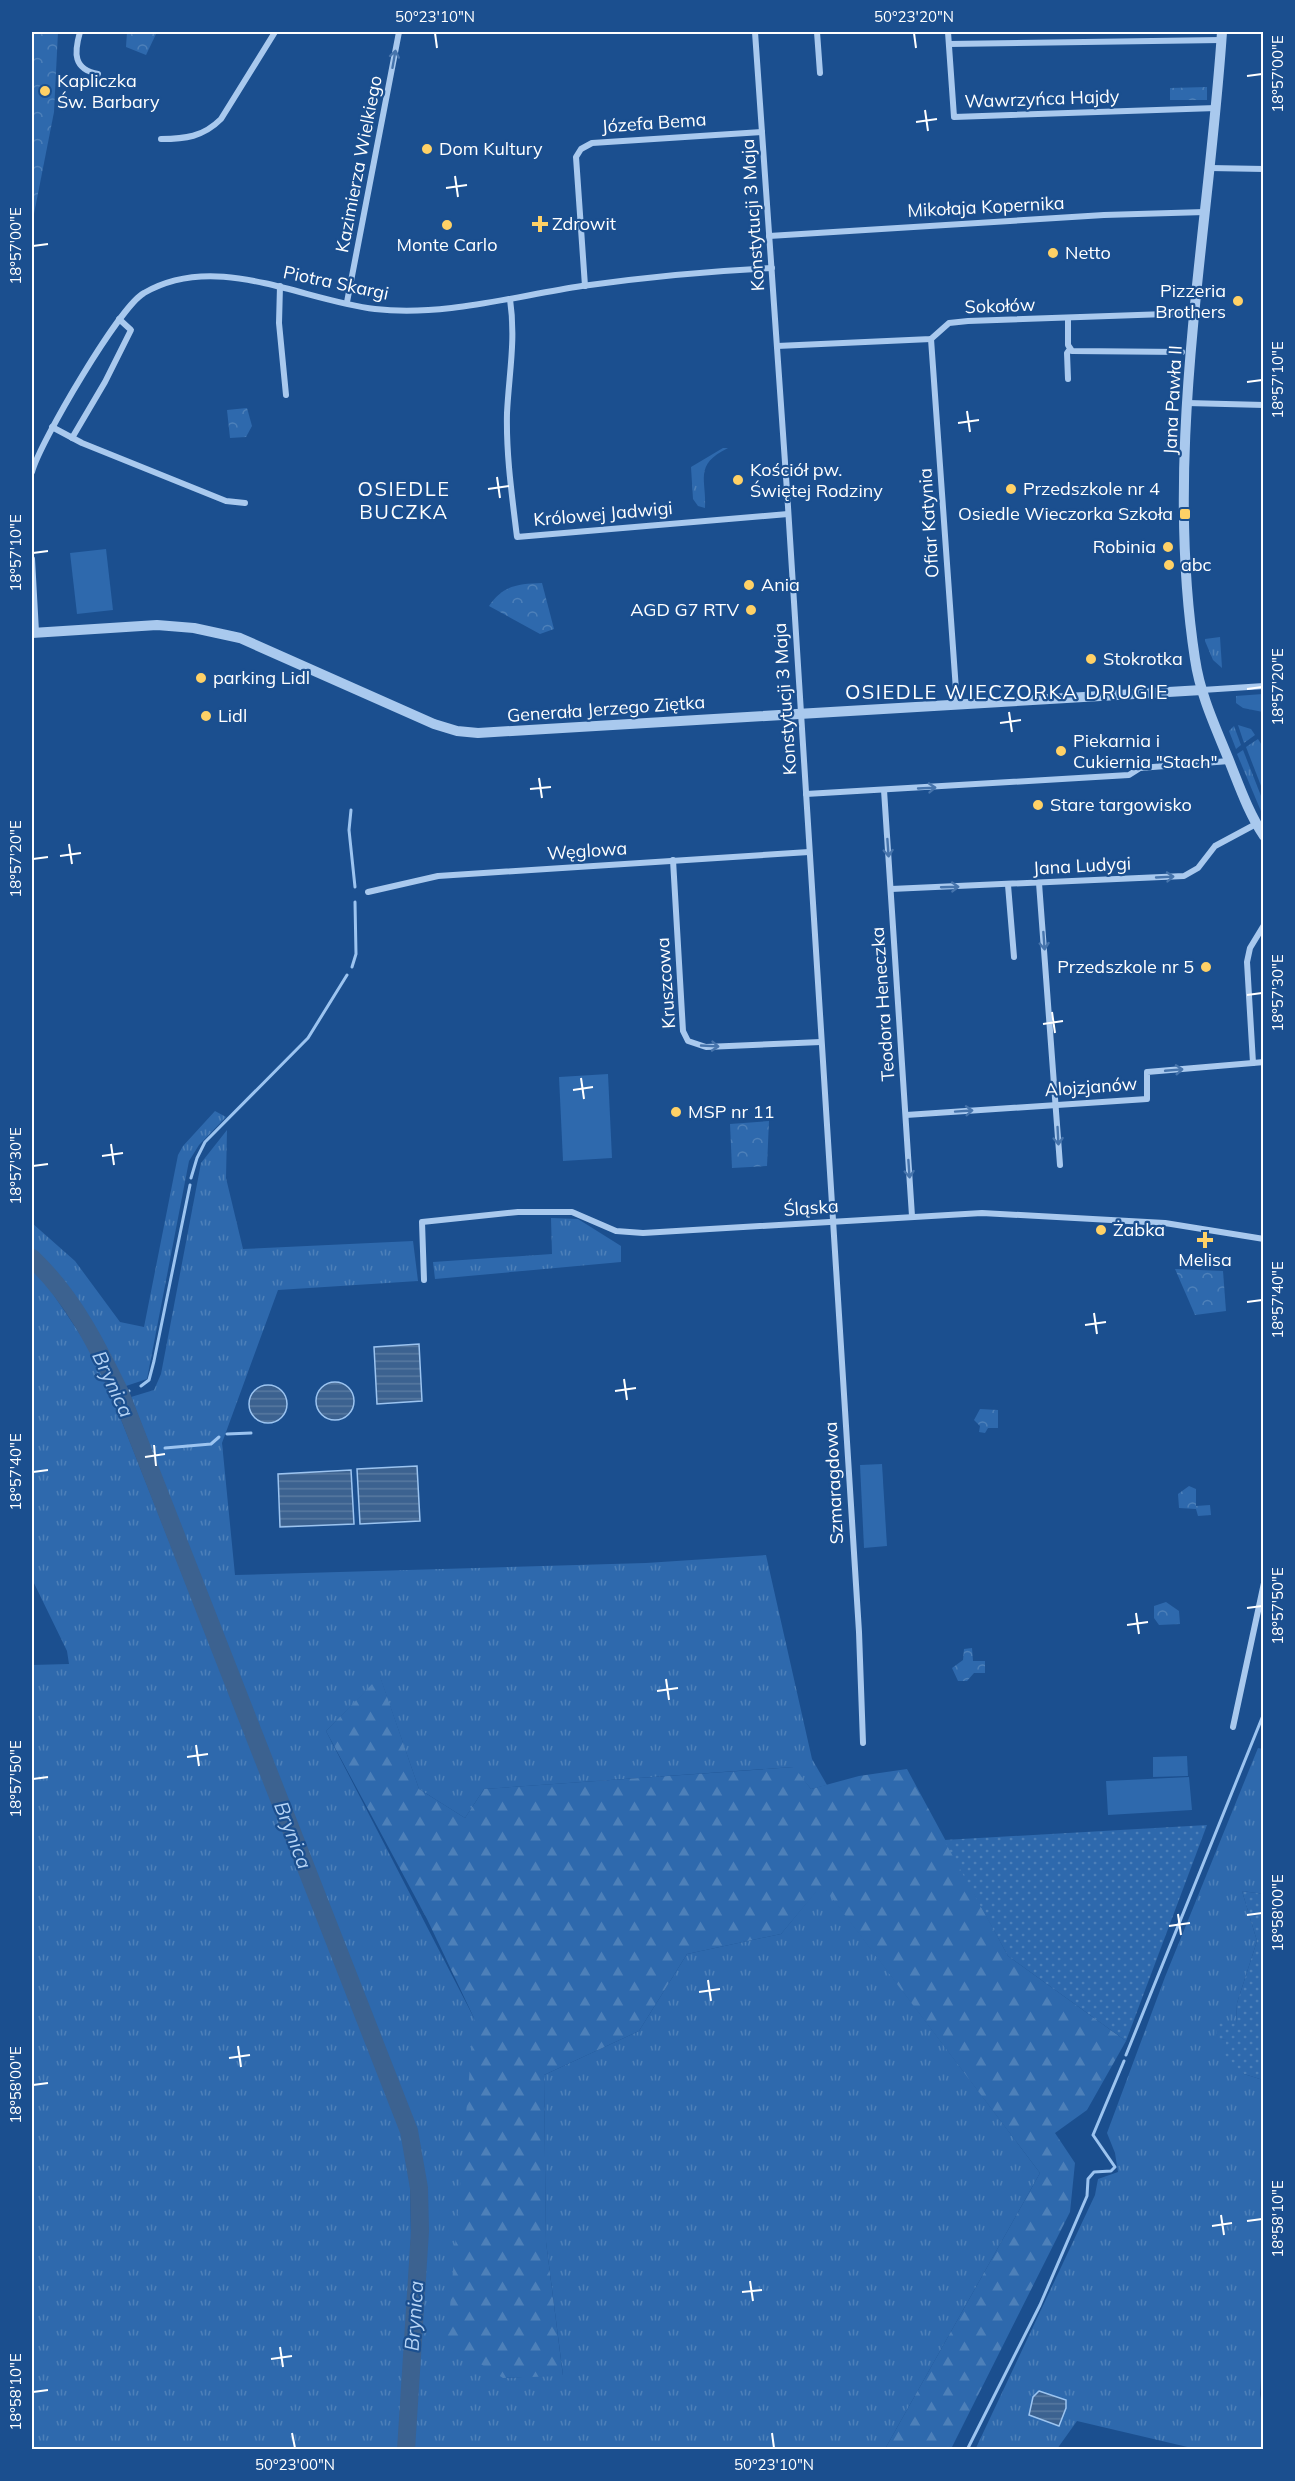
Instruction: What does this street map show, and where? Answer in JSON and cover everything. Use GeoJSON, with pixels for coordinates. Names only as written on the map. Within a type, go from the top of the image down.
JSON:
{"type":"FeatureCollection","features":[{"type":"Feature","properties":{"kind":"street"},"geometry":{"type":"LineString","coordinates":[[80,32],[75,56],[78,65],[86,71],[98,74]]}},
{"type":"Feature","properties":{"kind":"street"},"geometry":{"type":"LineString","coordinates":[[161,139],[182,139],[210,130],[220,119],[275,32]]}},
{"type":"Feature","properties":{"kind":"street","name":"Kazimierza Wielkiego"},"geometry":{"type":"LineString","coordinates":[[347,302],[399,32]]}},
{"type":"Feature","properties":{"kind":"street","name":"Konstytucji 3 Maja"},"geometry":{"type":"LineString","coordinates":[[755,32],[833,1222]]}},
{"type":"Feature","properties":{"kind":"street"},"geometry":{"type":"LineString","coordinates":[[817,32],[820,73]]}},
{"type":"Feature","properties":{"kind":"street","name":"Wawrzyńca Hajdy"},"geometry":{"type":"LineString","coordinates":[[948,32],[954,117],[1217,108]]}},
{"type":"Feature","properties":{"kind":"street"},"geometry":{"type":"LineString","coordinates":[[949,44],[1222,36]]}},
{"type":"Feature","properties":{"kind":"street","name":"Jana Pawła II"},"geometry":{"type":"LineString","coordinates":[[1222,36],[1217,108],[1187,403],[1185,548],[1195,661],[1202,690],[1229,761],[1263,836]]}},
{"type":"Feature","properties":{"kind":"street","name":"Józefa Bema"},"geometry":{"type":"LineString","coordinates":[[585,286],[576,157],[581,149],[592,143],[612,141],[762,132]]}},
{"type":"Feature","properties":{"kind":"street"},"geometry":{"type":"LineString","coordinates":[[1210,168],[1263,169]]}},
{"type":"Feature","properties":{"kind":"street","name":"Mikołaja Kopernika"},"geometry":{"type":"LineString","coordinates":[[769,236],[1092,216],[1205,212]]}},
{"type":"Feature","properties":{"kind":"street","name":"Piotra Skargi"},"geometry":{"type":"LineString","coordinates":[[32,472],[52,427],[126,308],[144,292],[174,282],[211,276],[280,286],[372,309],[406,310],[510,299],[664,275],[772,268]]}},
{"type":"Feature","properties":{"kind":"street"},"geometry":{"type":"LineString","coordinates":[[280,286],[279,323],[286,395]]}},
{"type":"Feature","properties":{"kind":"street","name":"Królowej Jadwigi"},"geometry":{"type":"LineString","coordinates":[[510,299],[514,346],[507,413],[508,448],[517,537],[788,514]]}},
{"type":"Feature","properties":{"kind":"street","name":"Sokołów"},"geometry":{"type":"LineString","coordinates":[[931,339],[949,323],[1195,313]]}},
{"type":"Feature","properties":{"kind":"street"},"geometry":{"type":"LineString","coordinates":[[1068,318],[1070,349],[1067,353],[1068,379]]}},
{"type":"Feature","properties":{"kind":"street"},"geometry":{"type":"LineString","coordinates":[[72,438],[105,382],[131,330],[118,319]]}},
{"type":"Feature","properties":{"kind":"street"},"geometry":{"type":"LineString","coordinates":[[777,346],[931,339]]}},
{"type":"Feature","properties":{"kind":"street","name":"Ofiar Katynia"},"geometry":{"type":"LineString","coordinates":[[931,339],[957,704]]}},
{"type":"Feature","properties":{"kind":"street"},"geometry":{"type":"LineString","coordinates":[[1070,349],[1182,352]]}},
{"type":"Feature","properties":{"kind":"street"},"geometry":{"type":"LineString","coordinates":[[1187,403],[1263,405]]}},
{"type":"Feature","properties":{"kind":"street"},"geometry":{"type":"LineString","coordinates":[[52,427],[72,438],[226,501],[245,503]]}},
{"type":"Feature","properties":{"kind":"street"},"geometry":{"type":"LineString","coordinates":[[32,559],[34,633]]}},
{"type":"Feature","properties":{"kind":"street","name":"Generała Jerzego Ziętka"},"geometry":{"type":"LineString","coordinates":[[34,633],[157,625],[194,628],[240,638],[434,724],[478,733],[1202,690]]}},
{"type":"Feature","properties":{"kind":"street"},"geometry":{"type":"LineString","coordinates":[[1202,690],[1263,686]]}},
{"type":"Feature","properties":{"kind":"street"},"geometry":{"type":"LineString","coordinates":[[806,794],[1129,775],[1140,768],[1229,761]]}},
{"type":"Feature","properties":{"kind":"street","name":"Teodora Heneczka"},"geometry":{"type":"LineString","coordinates":[[884,790],[912,1216]]}},
{"type":"Feature","properties":{"kind":"street","name":"Jana Ludygi"},"geometry":{"type":"LineString","coordinates":[[891,889],[1184,876],[1198,868],[1215,846],[1256,824]]}},
{"type":"Feature","properties":{"kind":"street","name":"Węglowa"},"geometry":{"type":"LineString","coordinates":[[368,892],[438,876],[809,852]]}},
{"type":"Feature","properties":{"kind":"street","name":"Kruszcowa"},"geometry":{"type":"LineString","coordinates":[[673,860],[683,1031],[688,1041],[706,1047],[821,1042]]}},
{"type":"Feature","properties":{"kind":"street"},"geometry":{"type":"LineString","coordinates":[[1039,883],[1060,1165]]}},
{"type":"Feature","properties":{"kind":"street"},"geometry":{"type":"LineString","coordinates":[[1008,885],[1014,957]]}},
{"type":"Feature","properties":{"kind":"street"},"geometry":{"type":"LineString","coordinates":[[1263,926],[1250,948],[1247,962],[1253,1063],[1263,1062]]}},
{"type":"Feature","properties":{"kind":"street","name":"Alojzjanów"},"geometry":{"type":"LineString","coordinates":[[906,1115],[1147,1099],[1147,1072],[1253,1063]]}},
{"type":"Feature","properties":{"kind":"street","name":"Śląska"},"geometry":{"type":"LineString","coordinates":[[424,1280],[422,1222],[518,1212],[572,1212],[616,1231],[643,1233],[912,1216],[982,1213],[1058,1215],[1165,1223],[1263,1239]]}},
{"type":"Feature","properties":{"kind":"street","name":"Szmaragdowa"},"geometry":{"type":"LineString","coordinates":[[833,1222],[863,1743]]}},
{"type":"Feature","properties":{"kind":"street"},"geometry":{"type":"LineString","coordinates":[[1233,1727],[1263,1583]]}},
{"type":"Feature","properties":{"kind":"green space"},"geometry":{"type":"Polygon","coordinates":[[[32,32],[58,32],[54,112],[32,224],[32,32]]]}},
{"type":"Feature","properties":{"kind":"green space"},"geometry":{"type":"Polygon","coordinates":[[[127,32],[157,32],[146,55],[126,47],[127,32]]]}},
{"type":"Feature","properties":{"kind":"green space"},"geometry":{"type":"Polygon","coordinates":[[[1207,87],[1207,100],[1170,100],[1170,88],[1207,87]]]}},
{"type":"Feature","properties":{"kind":"green space"},"geometry":{"type":"Polygon","coordinates":[[[247,408],[252,426],[246,437],[230,438],[227,410],[247,408]]]}},
{"type":"Feature","properties":{"kind":"green space"},"geometry":{"type":"Polygon","coordinates":[[[723,448],[728,448],[717,454],[706,467],[704,474],[705,508],[698,506],[693,499],[691,467],[723,448]]]}},
{"type":"Feature","properties":{"kind":"green space"},"geometry":{"type":"Polygon","coordinates":[[[106,549],[113,610],[77,614],[70,553],[106,549]]]}},
{"type":"Feature","properties":{"kind":"green space"},"geometry":{"type":"Polygon","coordinates":[[[542,583],[554,629],[540,634],[489,606],[500,594],[512,587],[542,583]]]}},
{"type":"Feature","properties":{"kind":"green space"},"geometry":{"type":"Polygon","coordinates":[[[1220,637],[1222,668],[1213,660],[1205,641],[1205,639],[1220,637]]]}},
{"type":"Feature","properties":{"kind":"green space"},"geometry":{"type":"Polygon","coordinates":[[[1263,694],[1263,712],[1243,708],[1236,703],[1236,696],[1263,694]]]}},
{"type":"Feature","properties":{"kind":"green space"},"geometry":{"type":"Polygon","coordinates":[[[1238,725],[1251,729],[1255,735],[1244,743],[1238,725]]]}},
{"type":"Feature","properties":{"kind":"green space"},"geometry":{"type":"Polygon","coordinates":[[[1234,726],[1241,745],[1236,749],[1229,731],[1234,726]]]}},
{"type":"Feature","properties":{"kind":"green space"},"geometry":{"type":"Polygon","coordinates":[[[1258,739],[1263,747],[1263,791],[1246,747],[1258,739]]]}},
{"type":"Feature","properties":{"kind":"green space"},"geometry":{"type":"Polygon","coordinates":[[[1243,750],[1263,801],[1263,816],[1237,754],[1243,750]]]}},
{"type":"Feature","properties":{"kind":"green space"},"geometry":{"type":"Polygon","coordinates":[[[608,1074],[612,1158],[563,1161],[559,1077],[608,1074]]]}},
{"type":"Feature","properties":{"kind":"green space"},"geometry":{"type":"Polygon","coordinates":[[[215,1111],[226,1117],[199,1145],[189,1161],[147,1379],[126,1386],[80,1309],[61,1283],[32,1255],[32,1223],[75,1261],[120,1322],[144,1327],[178,1155],[183,1146],[215,1111]]]}},
{"type":"Feature","properties":{"kind":"green space"},"geometry":{"type":"Polygon","coordinates":[[[769,1121],[767,1166],[732,1168],[730,1124],[769,1121]]]}},
{"type":"Feature","properties":{"kind":"green space"},"geometry":{"type":"Polygon","coordinates":[[[227,1130],[226,1178],[243,1249],[413,1241],[418,1281],[278,1290],[222,1443],[235,1575],[646,1563],[766,1555],[812,1759],[827,1785],[811,1789],[793,1767],[484,1789],[465,1818],[419,1789],[380,1677],[326,1731],[474,2018],[503,2378],[563,2375],[546,2242],[544,2075],[639,2031],[687,1954],[781,1934],[822,1884],[1040,2173],[885,2449],[412,2449],[428,2200],[415,2131],[131,1397],[154,1390],[161,1374],[201,1163],[227,1130]]]}},
{"type":"Feature","properties":{"kind":"green space"},"geometry":{"type":"Polygon","coordinates":[[[551,1218],[578,1219],[621,1246],[621,1262],[435,1279],[433,1262],[552,1254],[551,1218]]]}},
{"type":"Feature","properties":{"kind":"green space"},"geometry":{"type":"Polygon","coordinates":[[[1175,1269],[1223,1271],[1226,1311],[1195,1315],[1175,1269]]]}},
{"type":"Feature","properties":{"kind":"green space"},"geometry":{"type":"Polygon","coordinates":[[[32,1270],[43,1279],[98,1361],[399,2123],[410,2172],[411,2238],[399,2449],[32,2449],[32,1665],[69,1664],[67,1651],[32,1579],[32,1270]]]}},
{"type":"Feature","properties":{"kind":"green space"},"geometry":{"type":"Polygon","coordinates":[[[980,1409],[998,1410],[998,1428],[988,1428],[985,1433],[979,1432],[980,1426],[974,1420],[980,1409]]]}},
{"type":"Feature","properties":{"kind":"green space"},"geometry":{"type":"Polygon","coordinates":[[[882,1464],[887,1546],[864,1548],[860,1465],[882,1464]]]}},
{"type":"Feature","properties":{"kind":"green space"},"geometry":{"type":"Polygon","coordinates":[[[1189,1486],[1196,1489],[1196,1506],[1210,1505],[1211,1515],[1198,1516],[1196,1509],[1179,1508],[1178,1494],[1189,1486]]]}},
{"type":"Feature","properties":{"kind":"green space"},"geometry":{"type":"Polygon","coordinates":[[[1166,1602],[1179,1611],[1180,1624],[1159,1625],[1154,1618],[1154,1606],[1166,1602]]]}},
{"type":"Feature","properties":{"kind":"green space"},"geometry":{"type":"Polygon","coordinates":[[[972,1648],[973,1661],[985,1661],[985,1673],[974,1673],[967,1681],[958,1681],[952,1668],[963,1660],[964,1649],[972,1648]]]}},
{"type":"Feature","properties":{"kind":"green space"},"geometry":{"type":"Polygon","coordinates":[[[380,1676],[419,1789],[465,1818],[484,1789],[794,1767],[811,1789],[859,1776],[907,1769],[1008,1956],[1126,2041],[1087,2110],[1055,2133],[1075,2163],[1070,2212],[951,2449],[885,2449],[1040,2173],[822,1885],[781,1934],[687,1954],[639,2031],[544,2075],[546,2242],[563,2376],[503,2378],[447,2343],[474,2018],[427,1919],[326,1731],[380,1676]]]}},
{"type":"Feature","properties":{"kind":"green space"},"geometry":{"type":"Polygon","coordinates":[[[1258,1748],[1263,1749],[1263,1894],[1242,1891],[1257,1941],[1237,2003],[1236,2024],[1216,2038],[1226,2040],[1244,2074],[1263,2080],[1261,2192],[1264,2328],[1260,2394],[1263,2410],[1263,2449],[1196,2449],[1077,2421],[1057,2449],[975,2450],[1095,2195],[1098,2179],[1118,2172],[1115,2153],[1107,2133],[1165,1977],[1258,1748]]]}},
{"type":"Feature","properties":{"kind":"green space"},"geometry":{"type":"Polygon","coordinates":[[[1187,1756],[1188,1776],[1153,1777],[1153,1757],[1187,1756]]]}},
{"type":"Feature","properties":{"kind":"green space"},"geometry":{"type":"Polygon","coordinates":[[[1189,1777],[1192,1810],[1108,1815],[1106,1781],[1189,1777]]]}},
{"type":"Feature","properties":{"kind":"green space"},"geometry":{"type":"Polygon","coordinates":[[[1207,1825],[1126,2041],[1008,1956],[944,1840],[1207,1825]]]}},
{"type":"Feature","properties":{"kind":"green space"},"geometry":{"type":"Polygon","coordinates":[[[1242,1891],[1263,1894],[1263,2080],[1244,2074],[1225,2055],[1226,2040],[1215,2039],[1219,2021],[1236,2024],[1237,2003],[1257,1941],[1242,1891]]]}},
{"type":"Feature","properties":{"kind":"shaded area"},"geometry":{"type":"Polygon","coordinates":[[[419,1344],[422,1401],[377,1404],[374,1347],[419,1344]]]}},
{"type":"Feature","properties":{"kind":"shaded area"},"geometry":{"type":"Polygon","coordinates":[[[335,1382],[342,1383],[348,1388],[353,1394],[353,1408],[348,1414],[342,1419],[335,1420],[328,1419],[322,1414],[317,1408],[316,1401],[317,1394],[322,1388],[328,1383],[335,1382]]]}},
{"type":"Feature","properties":{"kind":"shaded area"},"geometry":{"type":"Polygon","coordinates":[[[268,1385],[275,1386],[281,1391],[286,1397],[286,1411],[281,1417],[275,1422],[268,1423],[261,1422],[255,1417],[250,1411],[249,1404],[250,1397],[255,1391],[261,1386],[268,1385]]]}},
{"type":"Feature","properties":{"kind":"shaded area"},"geometry":{"type":"Polygon","coordinates":[[[417,1466],[420,1521],[360,1524],[357,1469],[417,1466]]]}},
{"type":"Feature","properties":{"kind":"shaded area"},"geometry":{"type":"Polygon","coordinates":[[[351,1470],[354,1524],[280,1527],[278,1474],[351,1470]]]}},
{"type":"Feature","properties":{"kind":"shaded area"},"geometry":{"type":"Polygon","coordinates":[[[1039,2391],[1066,2400],[1066,2408],[1059,2426],[1029,2415],[1033,2397],[1039,2391]]]}},
{"type":"Feature","properties":{"kind":"waterway"},"geometry":{"type":"LineString","coordinates":[[351,810],[349,830],[355,887]]}},
{"type":"Feature","properties":{"kind":"waterway"},"geometry":{"type":"LineString","coordinates":[[352,967],[356,954],[355,902]]}},
{"type":"Feature","properties":{"kind":"waterway"},"geometry":{"type":"LineString","coordinates":[[191,1178],[205,1142],[308,1038],[347,975]]}},
{"type":"Feature","properties":{"kind":"waterway"},"geometry":{"type":"LineString","coordinates":[[141,1386],[149,1380],[154,1361],[190,1185]]}},
{"type":"Feature","properties":{"kind":"waterway","name":"Brynica"},"geometry":{"type":"LineString","coordinates":[[32,1258],[72,1305],[121,1395],[409,2131],[419,2188],[420,2231],[406,2450]]}},
{"type":"Feature","properties":{"kind":"waterway"},"geometry":{"type":"LineString","coordinates":[[121,1395],[129,1391]]}},
{"type":"Feature","properties":{"kind":"waterway"},"geometry":{"type":"LineString","coordinates":[[227,1434],[251,1433]]}},
{"type":"Feature","properties":{"kind":"waterway"},"geometry":{"type":"LineString","coordinates":[[165,1448],[211,1444],[219,1437]]}},
{"type":"Feature","properties":{"kind":"waterway"},"geometry":{"type":"LineString","coordinates":[[145,1454],[152,1452]]}},
{"type":"Feature","properties":{"kind":"waterway"},"geometry":{"type":"LineString","coordinates":[[1126,2055],[1264,1713]]}},
{"type":"Feature","properties":{"kind":"waterway"},"geometry":{"type":"LineString","coordinates":[[967,2450],[1040,2305],[1087,2196],[1088,2179],[1094,2172],[1111,2171],[1115,2167],[1093,2135],[1124,2061]]}},
{"type":"Feature","properties":{"kind":"place","name":"Kapliczka Św. Barbary"},"geometry":{"type":"Point","coordinates":[45,91]}},
{"type":"Feature","properties":{"kind":"place","name":"Dom Kultury"},"geometry":{"type":"Point","coordinates":[427,149]}},
{"type":"Feature","properties":{"kind":"place","name":"Zdrowit"},"geometry":{"type":"Point","coordinates":[540,224]}},
{"type":"Feature","properties":{"kind":"place","name":"Monte Carlo"},"geometry":{"type":"Point","coordinates":[447,225]}},
{"type":"Feature","properties":{"kind":"place","name":"Netto"},"geometry":{"type":"Point","coordinates":[1053,253]}},
{"type":"Feature","properties":{"kind":"place","name":"Pizzeria Brothers"},"geometry":{"type":"Point","coordinates":[1238,301]}},
{"type":"Feature","properties":{"kind":"place","name":"Kościół pw. Świętej Rodziny"},"geometry":{"type":"Point","coordinates":[738,480]}},
{"type":"Feature","properties":{"kind":"place","name":"Przedszkole nr 4"},"geometry":{"type":"Point","coordinates":[1011,489]}},
{"type":"Feature","properties":{"kind":"place","name":"Osiedle Wieczorka Szkoła"},"geometry":{"type":"Point","coordinates":[1185,514]}},
{"type":"Feature","properties":{"kind":"place","name":"Robinia"},"geometry":{"type":"Point","coordinates":[1168,547]}},
{"type":"Feature","properties":{"kind":"place","name":"abc"},"geometry":{"type":"Point","coordinates":[1169,565]}},
{"type":"Feature","properties":{"kind":"place","name":"Ania"},"geometry":{"type":"Point","coordinates":[749,585]}},
{"type":"Feature","properties":{"kind":"place","name":"AGD G7 RTV"},"geometry":{"type":"Point","coordinates":[751,610]}},
{"type":"Feature","properties":{"kind":"place","name":"Stokrotka"},"geometry":{"type":"Point","coordinates":[1091,659]}},
{"type":"Feature","properties":{"kind":"place","name":"parking Lidl"},"geometry":{"type":"Point","coordinates":[201,678]}},
{"type":"Feature","properties":{"kind":"place","name":"Lidl"},"geometry":{"type":"Point","coordinates":[206,716]}},
{"type":"Feature","properties":{"kind":"place","name":"Piekarnia i Cukiernia \"Stach\""},"geometry":{"type":"Point","coordinates":[1061,751]}},
{"type":"Feature","properties":{"kind":"place","name":"Stare targowisko"},"geometry":{"type":"Point","coordinates":[1038,805]}},
{"type":"Feature","properties":{"kind":"place","name":"Przedszkole nr 5"},"geometry":{"type":"Point","coordinates":[1206,967]}},
{"type":"Feature","properties":{"kind":"place","name":"MSP nr 11"},"geometry":{"type":"Point","coordinates":[676,1112]}},
{"type":"Feature","properties":{"kind":"place","name":"Żabka"},"geometry":{"type":"Point","coordinates":[1101,1230]}},
{"type":"Feature","properties":{"kind":"place","name":"Melisa"},"geometry":{"type":"Point","coordinates":[1205,1240]}},
{"type":"Feature","properties":{"kind":"district","name":"OSIEDLE BUCZKA"},"geometry":{"type":"Point","coordinates":[404,500]}},
{"type":"Feature","properties":{"kind":"district","name":"OSIEDLE WIECZORKA DRUGIE"},"geometry":{"type":"Point","coordinates":[1007,692]}}]}
